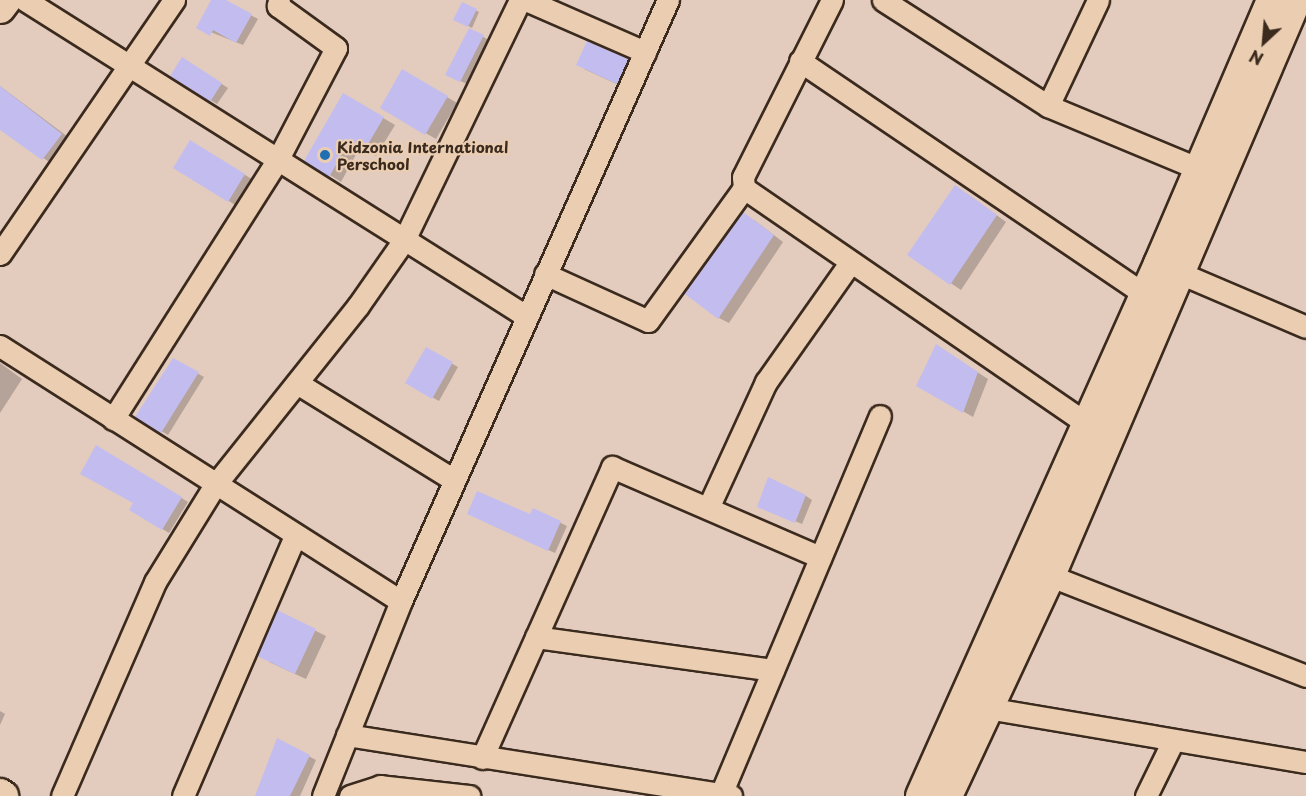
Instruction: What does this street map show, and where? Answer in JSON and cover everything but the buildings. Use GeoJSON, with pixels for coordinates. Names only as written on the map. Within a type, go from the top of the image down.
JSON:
{"type":"FeatureCollection","features":[{"type":"Feature","properties":{"kind":"street"},"geometry":{"type":"LineString","coordinates":[[0,8],[6,0]]}},
{"type":"Feature","properties":{"kind":"street"},"geometry":{"type":"LineString","coordinates":[[25,0],[130,64],[526,316]]}},
{"type":"Feature","properties":{"kind":"street"},"geometry":{"type":"LineString","coordinates":[[0,254],[174,0]]}},
{"type":"Feature","properties":{"kind":"street"},"geometry":{"type":"LineString","coordinates":[[113,419],[278,159],[336,48],[278,6],[279,0]]}},
{"type":"Feature","properties":{"kind":"street"},"geometry":{"type":"LineString","coordinates":[[63,796],[155,582],[215,485],[297,383],[404,240],[520,0]]}},
{"type":"Feature","properties":{"kind":"street"},"geometry":{"type":"LineString","coordinates":[[526,0],[645,52]]}},
{"type":"Feature","properties":{"kind":"street"},"geometry":{"type":"LineString","coordinates":[[322,796],[400,601],[668,0]]}},
{"type":"Feature","properties":{"kind":"street"},"geometry":{"type":"LineString","coordinates":[[545,274],[648,321],[744,188],[743,177],[832,0]]}},
{"type":"Feature","properties":{"kind":"street"},"geometry":{"type":"LineString","coordinates":[[883,0],[1048,106],[1198,169]]}},
{"type":"Feature","properties":{"kind":"street"},"geometry":{"type":"LineString","coordinates":[[1048,106],[1098,0]]}},
{"type":"Feature","properties":{"kind":"street"},"geometry":{"type":"LineString","coordinates":[[1037,571],[1088,424],[1146,295],[1170,269],[1198,169],[1272,0]]}},
{"type":"Feature","properties":{"kind":"street"},"geometry":{"type":"LineString","coordinates":[[921,796],[975,706],[1170,269],[1296,0]]}},
{"type":"Feature","properties":{"kind":"street"},"geometry":{"type":"LineString","coordinates":[[800,61],[1146,295]]}},
{"type":"Feature","properties":{"kind":"street"},"geometry":{"type":"LineString","coordinates":[[744,188],[850,263],[1088,424]]}},
{"type":"Feature","properties":{"kind":"street"},"geometry":{"type":"LineString","coordinates":[[708,508],[766,382],[850,263]]}},
{"type":"Feature","properties":{"kind":"street"},"geometry":{"type":"LineString","coordinates":[[1170,269],[1306,327]]}},
{"type":"Feature","properties":{"kind":"street"},"geometry":{"type":"LineString","coordinates":[[0,346],[400,601]]}},
{"type":"Feature","properties":{"kind":"street"},"geometry":{"type":"LineString","coordinates":[[297,383],[454,480]]}},
{"type":"Feature","properties":{"kind":"street"},"geometry":{"type":"LineString","coordinates":[[347,735],[726,795],[773,670],[880,416]]}},
{"type":"Feature","properties":{"kind":"street"},"geometry":{"type":"LineString","coordinates":[[482,758],[612,467],[820,557]]}},
{"type":"Feature","properties":{"kind":"street"},"geometry":{"type":"LineString","coordinates":[[183,796],[295,536]]}},
{"type":"Feature","properties":{"kind":"street"},"geometry":{"type":"LineString","coordinates":[[1037,571],[1306,676]]}},
{"type":"Feature","properties":{"kind":"street"},"geometry":{"type":"LineString","coordinates":[[536,637],[773,670]]}},
{"type":"Feature","properties":{"kind":"street"},"geometry":{"type":"LineString","coordinates":[[975,706],[1306,762]]}},
{"type":"Feature","properties":{"kind":"street"},"geometry":{"type":"LineString","coordinates":[[947,796],[975,706]]}},
{"type":"Feature","properties":{"kind":"street"},"geometry":{"type":"LineString","coordinates":[[1146,796],[1173,741]]}},
{"type":"Feature","properties":{"kind":"street"},"geometry":{"type":"LineString","coordinates":[[350,796],[380,786],[469,796]]}},
{"type":"Feature","properties":{"kind":"place","name":"Kidzonia International Perschool"},"geometry":{"type":"Point","coordinates":[325,155]}}]}
